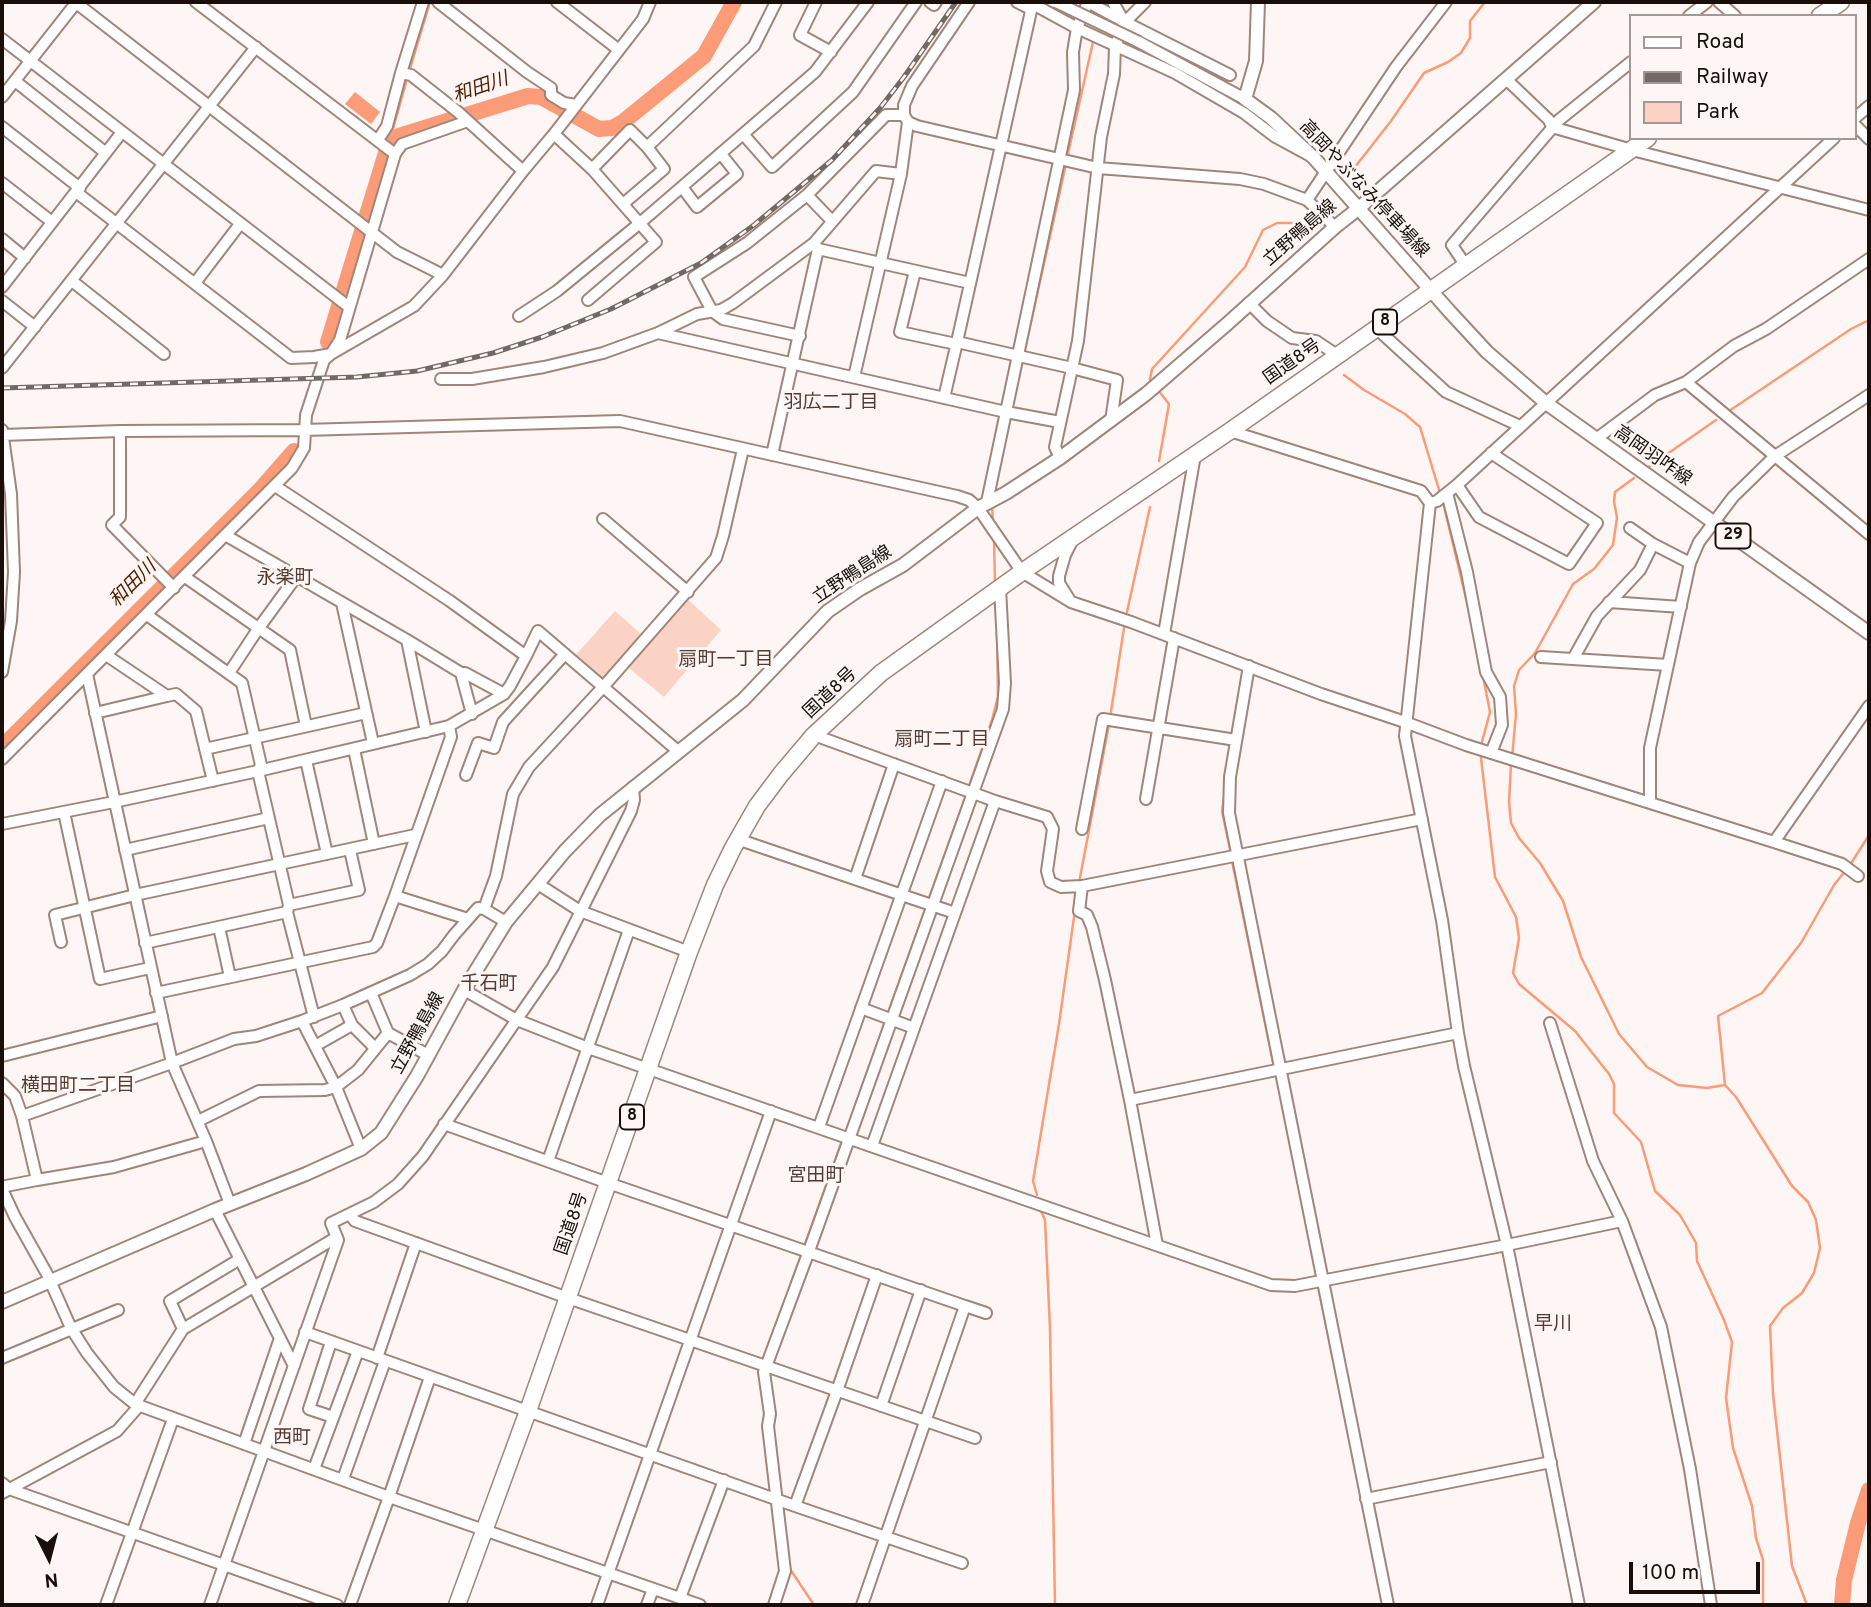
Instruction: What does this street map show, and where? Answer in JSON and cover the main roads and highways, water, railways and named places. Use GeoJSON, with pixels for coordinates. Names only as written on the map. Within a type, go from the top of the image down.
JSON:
{"type":"FeatureCollection","features":[{"type":"Feature","properties":{"kind":"highway"},"geometry":{"type":"LineString","coordinates":[[1824,14],[1841,2]]}},
{"type":"Feature","properties":{"kind":"highway","name":"国道8号"},"geometry":{"type":"LineString","coordinates":[[457,1605],[689,952],[715,885],[737,839],[765,795],[814,735],[881,673],[1022,572],[1195,456],[1645,140]]}},
{"type":"Feature","properties":{"kind":"main road","name":"高岡やぶなみ停車場線"},"geometry":{"type":"LineString","coordinates":[[1258,2],[1256,61],[1245,99],[1271,118],[1314,158],[1431,290]]}},
{"type":"Feature","properties":{"kind":"main road","name":"立野鴨島線"},"geometry":{"type":"LineString","coordinates":[[2,1302],[215,1210],[306,1174],[361,1149],[381,1133],[506,922],[565,851],[600,815],[743,700],[828,611],[903,565],[983,505],[1060,458],[1151,389],[1594,2]]}},
{"type":"Feature","properties":{"kind":"main road","name":"高岡羽咋線"},"geometry":{"type":"LineString","coordinates":[[1431,290],[1488,352],[1546,403],[1869,633]]}},
{"type":"Feature","properties":{"kind":"waterway"},"geometry":{"type":"LineString","coordinates":[[409,72],[430,2]]}},
{"type":"Feature","properties":{"kind":"waterway","name":"和田川"},"geometry":{"type":"LineString","coordinates":[[328,342],[389,143],[399,136],[528,96],[541,97],[599,129],[612,128],[704,56],[734,2]]}},
{"type":"Feature","properties":{"kind":"waterway"},"geometry":{"type":"LineString","coordinates":[[1348,176],[1424,73],[1461,53],[1470,38],[1470,21],[1485,2]]}},
{"type":"Feature","properties":{"kind":"waterway"},"geometry":{"type":"LineString","coordinates":[[1067,158],[1093,42]]}},
{"type":"Feature","properties":{"kind":"waterway"},"geometry":{"type":"LineString","coordinates":[[389,143],[407,79]]}},
{"type":"Feature","properties":{"kind":"waterway"},"geometry":{"type":"LineString","coordinates":[[1025,349],[1066,164]]}},
{"type":"Feature","properties":{"kind":"waterway"},"geometry":{"type":"LineString","coordinates":[[1319,205],[1326,197]]}},
{"type":"Feature","properties":{"kind":"waterway"},"geometry":{"type":"LineString","coordinates":[[1152,383],[1152,369],[1245,267],[1263,230],[1277,223],[1300,223],[1314,210]]}},
{"type":"Feature","properties":{"kind":"waterway"},"geometry":{"type":"LineString","coordinates":[[1729,411],[1851,329],[1869,320]]}},
{"type":"Feature","properties":{"kind":"waterway"},"geometry":{"type":"LineString","coordinates":[[1344,375],[1405,414],[1420,427],[1440,493]]}},
{"type":"Feature","properties":{"kind":"waterway"},"geometry":{"type":"LineString","coordinates":[[1158,390],[1169,404],[1159,461]]}},
{"type":"Feature","properties":{"kind":"waterway"},"geometry":{"type":"LineString","coordinates":[[1647,468],[1716,420]]}},
{"type":"Feature","properties":{"kind":"waterway","name":"和田川"},"geometry":{"type":"LineString","coordinates":[[2,747],[259,491],[294,451]]}},
{"type":"Feature","properties":{"kind":"waterway"},"geometry":{"type":"LineString","coordinates":[[1512,758],[1516,714],[1514,686],[1519,670],[1535,653],[1573,584],[1594,569],[1613,545],[1617,518],[1615,492],[1634,478]]}},
{"type":"Feature","properties":{"kind":"waterway"},"geometry":{"type":"LineString","coordinates":[[1443,502],[1469,611]]}},
{"type":"Feature","properties":{"kind":"waterway"},"geometry":{"type":"LineString","coordinates":[[992,506],[993,521]]}},
{"type":"Feature","properties":{"kind":"waterway"},"geometry":{"type":"LineString","coordinates":[[1127,612],[1150,507]]}},
{"type":"Feature","properties":{"kind":"waterway"},"geometry":{"type":"LineString","coordinates":[[994,538],[995,584]]}},
{"type":"Feature","properties":{"kind":"waterway"},"geometry":{"type":"LineString","coordinates":[[1110,718],[1124,628]]}},
{"type":"Feature","properties":{"kind":"waterway"},"geometry":{"type":"LineString","coordinates":[[968,789],[998,696],[997,632]]}},
{"type":"Feature","properties":{"kind":"waterway"},"geometry":{"type":"LineString","coordinates":[[1482,742],[1490,712],[1483,676]]}},
{"type":"Feature","properties":{"kind":"waterway"},"geometry":{"type":"LineString","coordinates":[[1079,883],[1109,724]]}},
{"type":"Feature","properties":{"kind":"waterway"},"geometry":{"type":"LineString","coordinates":[[1481,758],[1495,877],[1516,917],[1519,938],[1513,973],[1519,984],[1575,1031],[1609,1074],[1614,1084],[1614,1113],[1641,1142],[1655,1191],[1680,1215],[1696,1243],[1697,1261],[1732,1342],[1726,1398],[1733,1448],[1752,1506],[1756,1538],[1763,1560],[1763,1605]]}},
{"type":"Feature","properties":{"kind":"waterway"},"geometry":{"type":"LineString","coordinates":[[1511,764],[1511,823],[1563,901],[1581,957],[1619,1034],[1647,1067],[1678,1085],[1707,1088],[1725,1085]]}},
{"type":"Feature","properties":{"kind":"waterway"},"geometry":{"type":"LineString","coordinates":[[1225,792],[1222,811],[1231,854]]}},
{"type":"Feature","properties":{"kind":"waterway"},"geometry":{"type":"LineString","coordinates":[[928,901],[966,795]]}},
{"type":"Feature","properties":{"kind":"waterway"},"geometry":{"type":"LineString","coordinates":[[1850,865],[1869,835]]}},
{"type":"Feature","properties":{"kind":"waterway"},"geometry":{"type":"LineString","coordinates":[[1232,861],[1274,1067]]}},
{"type":"Feature","properties":{"kind":"waterway"},"geometry":{"type":"LineString","coordinates":[[1807,1605],[1792,1566],[1773,1394],[1770,1326],[1783,1308],[1802,1293],[1814,1273],[1820,1248],[1816,1220],[1808,1202],[1792,1186],[1736,1097],[1725,1085],[1718,1016],[1762,993],[1801,943],[1834,885],[1846,870]]}},
{"type":"Feature","properties":{"kind":"waterway"},"geometry":{"type":"LineString","coordinates":[[888,1013],[926,907]]}},
{"type":"Feature","properties":{"kind":"waterway"},"geometry":{"type":"LineString","coordinates":[[1037,1195],[1033,1181],[1075,910]]}},
{"type":"Feature","properties":{"kind":"waterway"},"geometry":{"type":"LineString","coordinates":[[845,1135],[886,1019]]}},
{"type":"Feature","properties":{"kind":"waterway"},"geometry":{"type":"LineString","coordinates":[[1276,1073],[1283,1108]]}},
{"type":"Feature","properties":{"kind":"waterway"},"geometry":{"type":"LineString","coordinates":[[804,1247],[842,1141]]}},
{"type":"Feature","properties":{"kind":"waterway"},"geometry":{"type":"LineString","coordinates":[[1041,1211],[1045,1220],[1050,1329],[1055,1605]]}},
{"type":"Feature","properties":{"kind":"waterway"},"geometry":{"type":"LineString","coordinates":[[791,1283],[802,1253]]}},
{"type":"Feature","properties":{"kind":"waterway"},"geometry":{"type":"LineString","coordinates":[[1318,1286],[1340,1393]]}},
{"type":"Feature","properties":{"kind":"waterway"},"geometry":{"type":"LineString","coordinates":[[1359,1485],[1361,1499]]}},
{"type":"Feature","properties":{"kind":"waterway"},"geometry":{"type":"LineString","coordinates":[[1842,1605],[1844,1580],[1869,1490]]}},
{"type":"Feature","properties":{"kind":"waterway"},"geometry":{"type":"LineString","coordinates":[[1369,1536],[1383,1605]]}},
{"type":"Feature","properties":{"kind":"waterway"},"geometry":{"type":"LineString","coordinates":[[790,1569],[814,1605]]}},
{"type":"Feature","properties":{"kind":"railway"},"geometry":{"type":"LineString","coordinates":[[2,388],[357,377],[417,371],[493,353],[542,337],[611,309],[701,263],[754,225],[832,160],[880,108],[956,2]]}},
{"type":"Feature","properties":{"kind":"district","name":"羽広二丁目"},"geometry":{"type":"Point","coordinates":[831,404]}},
{"type":"Feature","properties":{"kind":"district","name":"永楽町"},"geometry":{"type":"Point","coordinates":[285,579]}},
{"type":"Feature","properties":{"kind":"district","name":"扇町一丁目"},"geometry":{"type":"Point","coordinates":[726,661]}},
{"type":"Feature","properties":{"kind":"district","name":"扇町二丁目"},"geometry":{"type":"Point","coordinates":[942,741]}},
{"type":"Feature","properties":{"kind":"district","name":"千石町"},"geometry":{"type":"Point","coordinates":[489,985]}},
{"type":"Feature","properties":{"kind":"district","name":"横田町二丁目"},"geometry":{"type":"Point","coordinates":[78,1087]}},
{"type":"Feature","properties":{"kind":"district","name":"宮田町"},"geometry":{"type":"Point","coordinates":[816,1177]}},
{"type":"Feature","properties":{"kind":"district","name":"早川"},"geometry":{"type":"Point","coordinates":[1553,1325]}},
{"type":"Feature","properties":{"kind":"district","name":"西町"},"geometry":{"type":"Point","coordinates":[292,1439]}}]}
